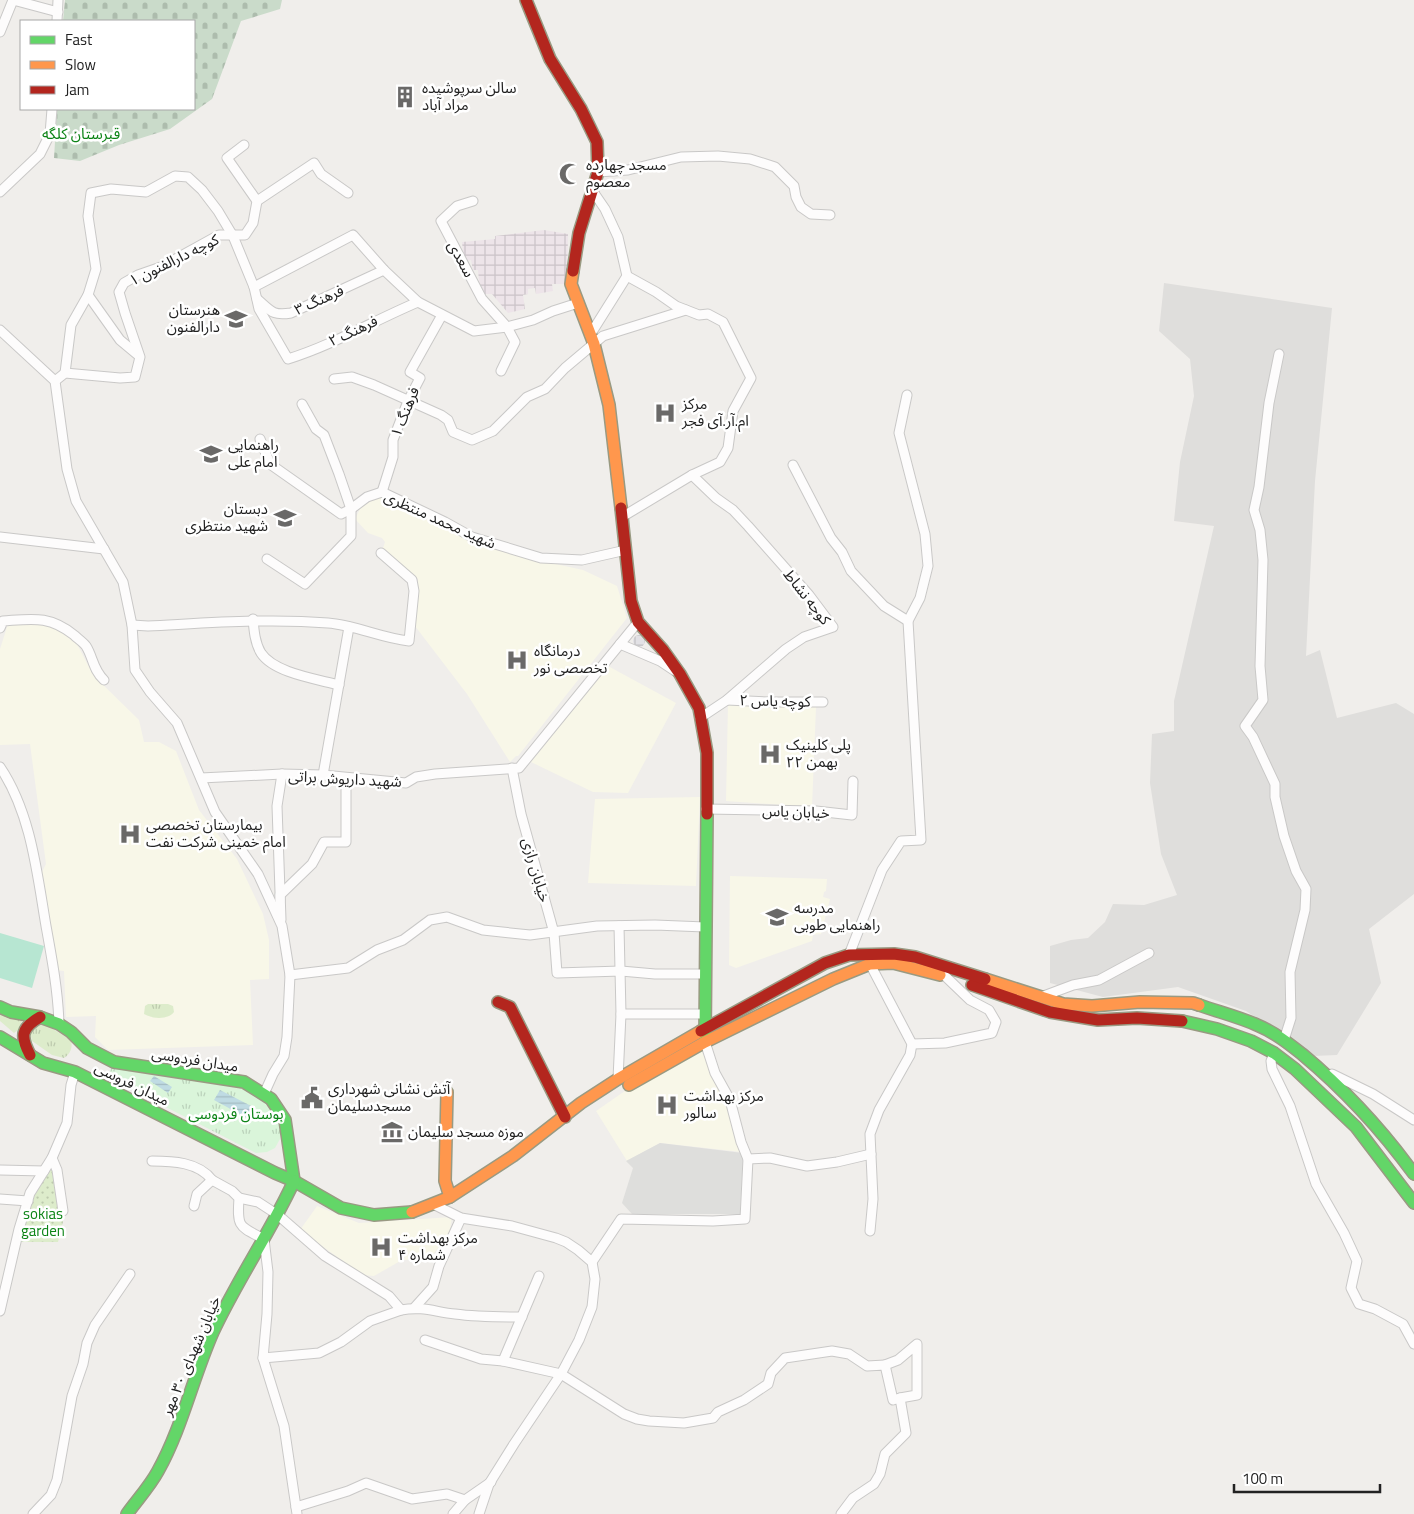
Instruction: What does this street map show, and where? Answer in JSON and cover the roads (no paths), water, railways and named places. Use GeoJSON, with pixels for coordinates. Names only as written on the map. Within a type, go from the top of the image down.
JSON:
{"type":"FeatureCollection","features":[{"type":"Feature","properties":{"kind":"main road"},"geometry":{"type":"LineString","coordinates":[[526,0],[550,59],[581,109],[597,142],[598,172],[579,232],[571,284],[592,340],[609,405],[631,601],[638,622],[663,650],[680,674],[698,708],[707,753],[705,1042]]}},
{"type":"Feature","properties":{"kind":"main road"},"geometry":{"type":"LineString","coordinates":[[565,1117],[580,1103],[618,1079],[704,1029],[825,963],[848,955],[894,954],[915,957],[940,972],[1050,1012],[1098,1020],[1137,1018],[1186,1021],[1251,1041],[1274,1053],[1323,1094],[1356,1127],[1414,1204]]}},
{"type":"Feature","properties":{"kind":"main road"},"geometry":{"type":"LineString","coordinates":[[825,963],[833,979]]}},
{"type":"Feature","properties":{"kind":"main road"},"geometry":{"type":"LineString","coordinates":[[565,1117],[584,1112],[642,1076],[705,1042],[833,979],[870,964],[893,963],[940,972],[1063,1004],[1092,1006],[1140,1002],[1193,1003],[1258,1025],[1284,1040],[1320,1069],[1353,1101],[1398,1152],[1414,1174]]}},
{"type":"Feature","properties":{"kind":"main road"},"geometry":{"type":"LineString","coordinates":[[498,1002],[510,1007],[565,1117]]}},
{"type":"Feature","properties":{"kind":"main road"},"geometry":{"type":"LineString","coordinates":[[0,1007],[11,1012],[40,1017],[59,1024],[71,1032],[81,1060],[42,1063],[0,1037]]}},
{"type":"Feature","properties":{"kind":"main road"},"geometry":{"type":"LineString","coordinates":[[30,1055],[24,1045],[24,1029],[28,1024],[40,1017]]}},
{"type":"Feature","properties":{"kind":"main road"},"geometry":{"type":"LineString","coordinates":[[1274,1053],[1284,1040]]}},
{"type":"Feature","properties":{"kind":"main road","name":"میدان فردوسی"},"geometry":{"type":"LineString","coordinates":[[81,1060],[114,1062],[244,1082],[271,1099],[285,1120],[294,1181]]}},
{"type":"Feature","properties":{"kind":"main road","name":"میدان فروسی"},"geometry":{"type":"LineString","coordinates":[[81,1060],[256,1163],[294,1181],[341,1208],[374,1215],[409,1212],[450,1197],[513,1156],[565,1117]]}},
{"type":"Feature","properties":{"kind":"main road"},"geometry":{"type":"LineString","coordinates":[[447,1092],[445,1181],[450,1197]]}},
{"type":"Feature","properties":{"kind":"main road"},"geometry":{"type":"LineString","coordinates":[[256,1163],[270,1162],[289,1146]]}},
{"type":"Feature","properties":{"kind":"main road","name":"خیابان شهدای ۳۰ مهر"},"geometry":{"type":"LineString","coordinates":[[127,1514],[158,1471],[182,1416],[213,1333],[241,1277],[264,1240],[294,1181]]}},
{"type":"Feature","properties":{"kind":"street"},"geometry":{"type":"LineString","coordinates":[[0,32],[13,0],[58,16],[58,0]]}},
{"type":"Feature","properties":{"kind":"street"},"geometry":{"type":"LineString","coordinates":[[0,192],[40,154],[50,134],[52,110]]}},
{"type":"Feature","properties":{"kind":"street"},"geometry":{"type":"LineString","coordinates":[[233,236],[245,235],[253,223],[257,201],[227,158],[244,146]]}},
{"type":"Feature","properties":{"kind":"street"},"geometry":{"type":"LineString","coordinates":[[598,172],[628,170],[681,157],[718,156],[750,159],[776,167],[794,186],[796,197],[801,207],[811,214],[830,215]]}},
{"type":"Feature","properties":{"kind":"street"},"geometry":{"type":"LineString","coordinates":[[257,201],[314,163],[321,174],[348,193]]}},
{"type":"Feature","properties":{"kind":"street"},"geometry":{"type":"LineString","coordinates":[[65,373],[71,325],[88,294],[96,269],[88,216],[91,193],[111,189],[146,192],[175,176],[188,177],[202,190],[218,211],[233,236],[254,287],[255,298]]}},
{"type":"Feature","properties":{"kind":"street"},"geometry":{"type":"LineString","coordinates":[[334,379],[352,378],[374,385],[442,415],[448,420],[453,432],[472,440],[493,431],[527,396],[545,390],[592,340],[627,276],[618,237],[605,210],[592,190]]}},
{"type":"Feature","properties":{"kind":"street","name":"سعدی"},"geometry":{"type":"LineString","coordinates":[[473,201],[457,206],[441,221],[482,299],[507,327]]}},
{"type":"Feature","properties":{"kind":"street","name":"کوچه دارالفنون ۱"},"geometry":{"type":"LineString","coordinates":[[140,357],[124,313],[119,292],[124,283],[138,275],[161,267],[219,235],[233,236]]}},
{"type":"Feature","properties":{"kind":"street"},"geometry":{"type":"LineString","coordinates":[[254,287],[353,235],[384,270],[418,302],[474,331],[507,327],[533,320],[578,302]]}},
{"type":"Feature","properties":{"kind":"street","name":"فرهنگ ۳"},"geometry":{"type":"LineString","coordinates":[[255,298],[273,313],[279,315],[291,313],[384,270]]}},
{"type":"Feature","properties":{"kind":"street"},"geometry":{"type":"LineString","coordinates":[[622,517],[692,475],[720,462],[728,448],[733,411],[751,378],[723,322],[708,314],[699,315],[676,306],[627,276]]}},
{"type":"Feature","properties":{"kind":"street"},"geometry":{"type":"LineString","coordinates":[[55,381],[65,373],[120,378],[135,377],[140,357],[120,340],[88,294]]}},
{"type":"Feature","properties":{"kind":"street","name":"فرهنگ ۲"},"geometry":{"type":"LineString","coordinates":[[255,298],[288,359],[343,337],[418,302]]}},
{"type":"Feature","properties":{"kind":"street"},"geometry":{"type":"LineString","coordinates":[[592,340],[686,310]]}},
{"type":"Feature","properties":{"kind":"street","name":"فرهنگ ۱"},"geometry":{"type":"LineString","coordinates":[[382,492],[393,457],[393,440],[408,401],[420,378],[410,372],[442,315]]}},
{"type":"Feature","properties":{"kind":"street"},"geometry":{"type":"LineString","coordinates":[[501,370],[515,342],[507,327]]}},
{"type":"Feature","properties":{"kind":"street"},"geometry":{"type":"LineString","coordinates":[[0,330],[55,381],[67,469],[76,501],[123,582],[132,625],[135,670],[150,692],[177,723],[216,812],[258,874],[282,926],[290,975],[284,1056],[264,1094]]}},
{"type":"Feature","properties":{"kind":"street"},"geometry":{"type":"LineString","coordinates":[[1279,354],[1269,403],[1259,487],[1254,510],[1260,530],[1263,560],[1260,666],[1263,700],[1245,726],[1253,737],[1275,784],[1275,797],[1284,836],[1296,871],[1306,889],[1305,910],[1290,972],[1291,1018],[1284,1040]]}},
{"type":"Feature","properties":{"kind":"street"},"geometry":{"type":"LineString","coordinates":[[848,955],[882,870],[901,841],[921,840],[908,621],[920,598],[928,566],[925,534],[899,433],[907,395]]}},
{"type":"Feature","properties":{"kind":"street"},"geometry":{"type":"LineString","coordinates":[[267,559],[304,584],[351,536],[351,509],[324,435],[316,429],[302,404]]}},
{"type":"Feature","properties":{"kind":"street"},"geometry":{"type":"LineString","coordinates":[[260,439],[270,464],[341,514],[351,509]]}},
{"type":"Feature","properties":{"kind":"street"},"geometry":{"type":"LineString","coordinates":[[793,464],[831,538],[842,552],[851,571],[884,606],[908,621]]}},
{"type":"Feature","properties":{"kind":"street","name":"کوچه نشاط"},"geometry":{"type":"LineString","coordinates":[[692,475],[716,498],[733,510],[748,526],[809,595],[833,627],[804,637],[786,649],[728,700],[700,718]]}},
{"type":"Feature","properties":{"kind":"street","name":"شهید محمد منتظری"},"geometry":{"type":"LineString","coordinates":[[351,509],[367,497],[382,492],[472,537],[541,558],[582,560],[626,550]]}},
{"type":"Feature","properties":{"kind":"street"},"geometry":{"type":"LineString","coordinates":[[0,537],[104,549]]}},
{"type":"Feature","properties":{"kind":"street"},"geometry":{"type":"LineString","coordinates":[[132,625],[148,626],[253,619],[330,623],[392,640],[409,642],[414,591],[412,580],[381,553]]}},
{"type":"Feature","properties":{"kind":"street"},"geometry":{"type":"LineString","coordinates":[[0,628],[3,620],[32,619],[50,621],[66,629],[85,645],[97,674],[104,680]]}},
{"type":"Feature","properties":{"kind":"street"},"geometry":{"type":"LineString","coordinates":[[253,619],[255,638],[261,654],[271,663],[286,671],[339,685]]}},
{"type":"Feature","properties":{"kind":"street"},"geometry":{"type":"LineString","coordinates":[[512,768],[519,768],[638,622]]}},
{"type":"Feature","properties":{"kind":"street"},"geometry":{"type":"LineString","coordinates":[[323,775],[349,627]]}},
{"type":"Feature","properties":{"kind":"street"},"geometry":{"type":"LineString","coordinates":[[620,644],[660,660],[680,674]]}},
{"type":"Feature","properties":{"kind":"street","name":"کوچه یاس ۲"},"geometry":{"type":"LineString","coordinates":[[728,700],[822,702]]}},
{"type":"Feature","properties":{"kind":"street"},"geometry":{"type":"LineString","coordinates":[[0,767],[11,782],[35,859],[58,999],[59,1024]]}},
{"type":"Feature","properties":{"kind":"street","name":"شهید داریوش براتی"},"geometry":{"type":"LineString","coordinates":[[282,926],[277,806],[282,774],[323,775],[406,782],[416,777],[512,768]]}},
{"type":"Feature","properties":{"kind":"street","name":"خیابان رازی"},"geometry":{"type":"LineString","coordinates":[[512,768],[521,814],[554,933],[557,973],[621,971]]}},
{"type":"Feature","properties":{"kind":"street"},"geometry":{"type":"LineString","coordinates":[[201,778],[282,774]]}},
{"type":"Feature","properties":{"kind":"street"},"geometry":{"type":"LineString","coordinates":[[280,900],[280,895],[312,864],[324,842],[346,842],[346,778]]}},
{"type":"Feature","properties":{"kind":"street","name":"خیابان یاس"},"geometry":{"type":"LineString","coordinates":[[706,809],[816,811],[852,815],[853,782]]}},
{"type":"Feature","properties":{"kind":"street"},"geometry":{"type":"LineString","coordinates":[[290,975],[348,968],[377,950],[403,940],[430,920],[447,917],[483,930],[530,935],[597,926],[655,925],[705,928]]}},
{"type":"Feature","properties":{"kind":"street"},"geometry":{"type":"LineString","coordinates":[[618,1079],[621,1014],[619,926]]}},
{"type":"Feature","properties":{"kind":"street"},"geometry":{"type":"LineString","coordinates":[[1041,997],[1073,985],[1099,980],[1149,953]]}},
{"type":"Feature","properties":{"kind":"street"},"geometry":{"type":"LineString","coordinates":[[870,964],[912,1044],[910,1055],[880,1110],[870,1134],[873,1199],[870,1231]]}},
{"type":"Feature","properties":{"kind":"street"},"geometry":{"type":"LineString","coordinates":[[621,971],[655,974],[706,974]]}},
{"type":"Feature","properties":{"kind":"street"},"geometry":{"type":"LineString","coordinates":[[912,1044],[945,1043],[992,1033],[996,1022],[989,1010],[970,1000],[940,972]]}},
{"type":"Feature","properties":{"kind":"street"},"geometry":{"type":"LineString","coordinates":[[621,1014],[704,1014]]}},
{"type":"Feature","properties":{"kind":"street"},"geometry":{"type":"LineString","coordinates":[[592,1262],[621,1219],[713,1221],[745,1219],[748,1159],[741,1142],[730,1100],[715,1073],[705,1042]]}},
{"type":"Feature","properties":{"kind":"street"},"geometry":{"type":"LineString","coordinates":[[1274,1053],[1271,1061],[1272,1069],[1290,1106],[1316,1184],[1344,1233],[1357,1261],[1351,1288],[1359,1304],[1375,1309],[1403,1324],[1414,1344]]}},
{"type":"Feature","properties":{"kind":"street"},"geometry":{"type":"LineString","coordinates":[[0,1311],[19,1230],[30,1193],[52,1158],[67,1123],[70,1091],[81,1060]]}},
{"type":"Feature","properties":{"kind":"street"},"geometry":{"type":"LineString","coordinates":[[1320,1069],[1373,1094],[1414,1120]]}},
{"type":"Feature","properties":{"kind":"street"},"geometry":{"type":"LineString","coordinates":[[748,1159],[770,1158],[807,1166],[837,1162],[871,1154]]}},
{"type":"Feature","properties":{"kind":"street"},"geometry":{"type":"LineString","coordinates":[[52,1158],[57,1170],[63,1211]]}},
{"type":"Feature","properties":{"kind":"street"},"geometry":{"type":"LineString","coordinates":[[152,1161],[177,1162],[196,1168],[232,1191],[239,1198],[258,1202],[278,1214],[326,1256],[389,1296],[401,1310]]}},
{"type":"Feature","properties":{"kind":"street"},"geometry":{"type":"LineString","coordinates":[[0,1170],[44,1171]]}},
{"type":"Feature","properties":{"kind":"street"},"geometry":{"type":"LineString","coordinates":[[194,1206],[197,1194],[212,1180]]}},
{"type":"Feature","properties":{"kind":"street"},"geometry":{"type":"LineString","coordinates":[[239,1198],[238,1219],[244,1228],[264,1240],[268,1272],[263,1358],[284,1426],[297,1511],[366,1483],[412,1499],[447,1494],[465,1500]]}},
{"type":"Feature","properties":{"kind":"street"},"geometry":{"type":"LineString","coordinates":[[0,1200],[28,1201]]}},
{"type":"Feature","properties":{"kind":"street"},"geometry":{"type":"LineString","coordinates":[[432,1204],[461,1218],[512,1226],[556,1238],[578,1250],[592,1262],[595,1279],[592,1307],[579,1340],[561,1374],[491,1482],[479,1514]]}},
{"type":"Feature","properties":{"kind":"street"},"geometry":{"type":"LineString","coordinates":[[415,1307],[433,1287],[439,1266],[461,1218]]}},
{"type":"Feature","properties":{"kind":"street"},"geometry":{"type":"LineString","coordinates":[[0,1264],[11,1265]]}},
{"type":"Feature","properties":{"kind":"street"},"geometry":{"type":"LineString","coordinates":[[33,1514],[51,1495],[57,1480],[72,1396],[83,1364],[87,1344],[95,1324],[130,1274]]}},
{"type":"Feature","properties":{"kind":"street"},"geometry":{"type":"LineString","coordinates":[[503,1361],[539,1276]]}},
{"type":"Feature","properties":{"kind":"street"},"geometry":{"type":"LineString","coordinates":[[263,1358],[319,1353],[341,1342],[370,1321],[415,1307],[470,1316],[493,1318],[522,1317]]}},
{"type":"Feature","properties":{"kind":"street"},"geometry":{"type":"LineString","coordinates":[[425,1340],[481,1359],[503,1361],[561,1374],[624,1414],[637,1420],[684,1422],[713,1418],[718,1412],[744,1400],[768,1384],[772,1373],[785,1358],[832,1351],[849,1354],[867,1366],[885,1365],[898,1360],[917,1344],[917,1395],[893,1400],[885,1365]]}},
{"type":"Feature","properties":{"kind":"street"},"geometry":{"type":"LineString","coordinates":[[842,1514],[853,1498],[874,1484],[880,1474],[885,1454],[906,1433],[900,1398]]}},
{"type":"Feature","properties":{"kind":"street"},"geometry":{"type":"LineString","coordinates":[[453,1514],[465,1500],[491,1482]]}},
{"type":"Feature","properties":{"kind":"water"},"geometry":{"type":"Polygon","coordinates":[[[154,1076],[172,1087],[168,1093],[150,1081],[154,1076]]]}},
{"type":"Feature","properties":{"kind":"water"},"geometry":{"type":"Polygon","coordinates":[[[220,1090],[255,1108],[249,1119],[214,1100],[220,1090]]]}},
{"type":"Feature","properties":{"kind":"place","name":"سالن سرپوشیده مراد آباد"},"geometry":{"type":"Point","coordinates":[405,97]}},
{"type":"Feature","properties":{"kind":"place","name":"مسجد چهارده معصوم"},"geometry":{"type":"Point","coordinates":[570,174]}},
{"type":"Feature","properties":{"kind":"place","name":"هنرستان دارالفنون"},"geometry":{"type":"Point","coordinates":[236,319]}},
{"type":"Feature","properties":{"kind":"place","name":"مرکز ام.آر.آی فجر"},"geometry":{"type":"Point","coordinates":[665,413]}},
{"type":"Feature","properties":{"kind":"place","name":"راهنمایی امام علی"},"geometry":{"type":"Point","coordinates":[211,454]}},
{"type":"Feature","properties":{"kind":"place","name":"دبستان شهید منتظری"},"geometry":{"type":"Point","coordinates":[285,518]}},
{"type":"Feature","properties":{"kind":"place","name":"درمانگاه تخصصی نور"},"geometry":{"type":"Point","coordinates":[517,660]}},
{"type":"Feature","properties":{"kind":"place","name":"پلی کلینیک ۲۲ بهمن"},"geometry":{"type":"Point","coordinates":[770,754]}},
{"type":"Feature","properties":{"kind":"place","name":"بیمارستان تخصصی امام خمینی شرکت نفت"},"geometry":{"type":"Point","coordinates":[130,834]}},
{"type":"Feature","properties":{"kind":"place","name":"مدرسه راهنمایی طوبی"},"geometry":{"type":"Point","coordinates":[777,917]}},
{"type":"Feature","properties":{"kind":"place","name":"آتش نشانی شهرداری مسجدسلیمان"},"geometry":{"type":"Point","coordinates":[312,1098]}},
{"type":"Feature","properties":{"kind":"place","name":"مرکز بهداشت سالور"},"geometry":{"type":"Point","coordinates":[667,1105]}},
{"type":"Feature","properties":{"kind":"place","name":"موزه مسجد سلیمان"},"geometry":{"type":"Point","coordinates":[392,1132]}},
{"type":"Feature","properties":{"kind":"place","name":"مرکز بهداشت شماره ۴"},"geometry":{"type":"Point","coordinates":[381,1247]}},
{"type":"Feature","properties":{"kind":"park label","name":"قبرستان کلگه"},"geometry":{"type":"Point","coordinates":[81,134]}},
{"type":"Feature","properties":{"kind":"park label","name":"بوستان فردوسی"},"geometry":{"type":"Point","coordinates":[236,1114]}},
{"type":"Feature","properties":{"kind":"park label","name":"sokias garden"},"geometry":{"type":"Point","coordinates":[43,1222]}}]}
